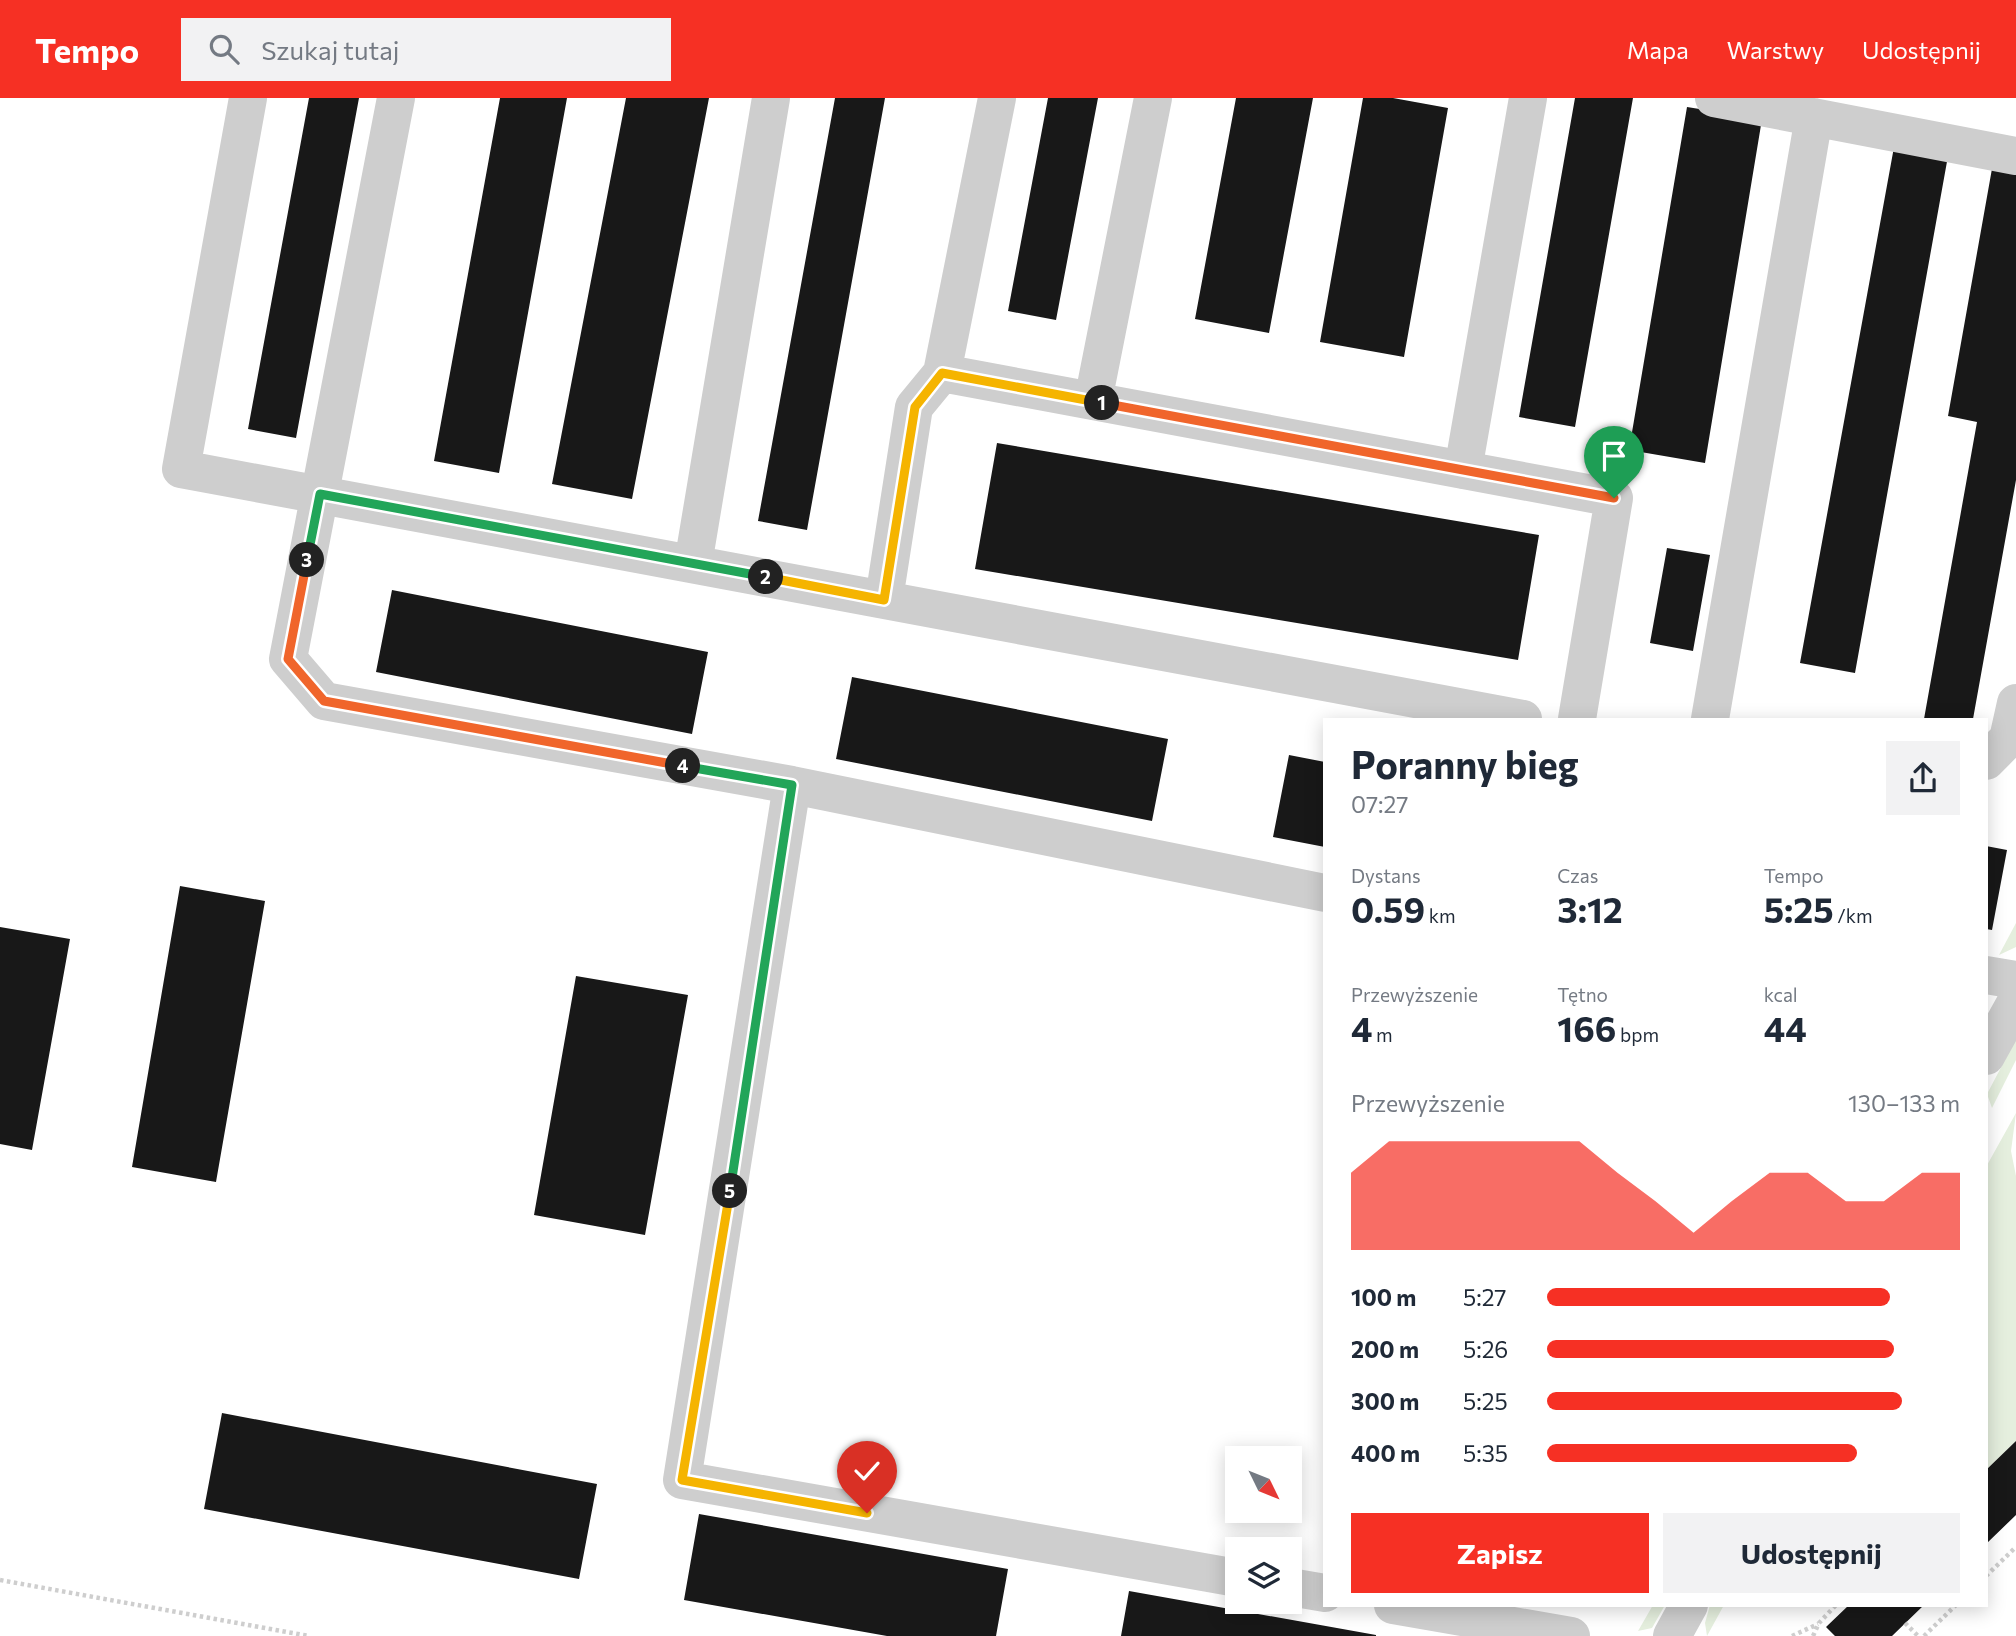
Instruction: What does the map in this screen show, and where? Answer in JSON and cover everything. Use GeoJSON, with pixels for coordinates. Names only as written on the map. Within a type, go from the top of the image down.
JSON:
{"type":"FeatureCollection","features":[{"type":"Feature","properties":{"kind":"street"},"geometry":{"type":"LineString","coordinates":[[248,98],[181,469],[1518,718]]}},
{"type":"Feature","properties":{"kind":"street"},"geometry":{"type":"LineString","coordinates":[[396,98],[288,659],[324,701],[792,785],[1323,893]]}},
{"type":"Feature","properties":{"kind":"street"},"geometry":{"type":"LineString","coordinates":[[693,564],[771,98]]}},
{"type":"Feature","properties":{"kind":"street"},"geometry":{"type":"LineString","coordinates":[[884,600],[915,407],[942,373],[997,98]]}},
{"type":"Feature","properties":{"kind":"street"},"geometry":{"type":"LineString","coordinates":[[1093,401],[1153,98]]}},
{"type":"Feature","properties":{"kind":"street"},"geometry":{"type":"LineString","coordinates":[[1463,470],[1528,98]]}},
{"type":"Feature","properties":{"kind":"street"},"geometry":{"type":"LineString","coordinates":[[1714,98],[2016,156]]}},
{"type":"Feature","properties":{"kind":"street"},"geometry":{"type":"LineString","coordinates":[[1710,718],[1814,117]]}},
{"type":"Feature","properties":{"kind":"street"},"geometry":{"type":"LineString","coordinates":[[942,373],[1614,498],[1577,718]]}},
{"type":"Feature","properties":{"kind":"street"},"geometry":{"type":"LineString","coordinates":[[1988,759],[2008,739],[2016,703]]}},
{"type":"Feature","properties":{"kind":"street"},"geometry":{"type":"LineString","coordinates":[[792,785],[682,1480],[1225,1575]]}},
{"type":"Feature","properties":{"kind":"street"},"geometry":{"type":"LineString","coordinates":[[1988,975],[2016,980]]}},
{"type":"Feature","properties":{"kind":"street"},"geometry":{"type":"LineString","coordinates":[[1988,1051],[2003,1013]]}},
{"type":"Feature","properties":{"kind":"street"},"geometry":{"type":"LineString","coordinates":[[1302,1589],[1323,1593]]}},
{"type":"Feature","properties":{"kind":"street"},"geometry":{"type":"LineString","coordinates":[[1416,1607],[1475,1612],[1571,1636]]}},
{"type":"Feature","properties":{"kind":"street"},"geometry":{"type":"LineString","coordinates":[[1672,1636],[1688,1607]]}},
{"type":"Feature","properties":{"kind":"path"},"geometry":{"type":"LineString","coordinates":[[1988,1574],[2016,1547]]}},
{"type":"Feature","properties":{"kind":"path"},"geometry":{"type":"LineString","coordinates":[[0,1580],[309,1636]]}},
{"type":"Feature","properties":{"kind":"path"},"geometry":{"type":"LineString","coordinates":[[1813,1636],[1819,1623],[1834,1607]]}},
{"type":"Feature","properties":{"kind":"path"},"geometry":{"type":"LineString","coordinates":[[1924,1636],[1954,1607]]}},
{"type":"Feature","properties":{"kind":"path"},"geometry":{"type":"LineString","coordinates":[[1791,1636],[1819,1623]]}},
{"type":"Feature","properties":{"kind":"path"},"geometry":{"type":"LineString","coordinates":[[1905,1623],[1918,1636]]}},
{"type":"Feature","properties":{"kind":"green space"},"geometry":{"type":"Polygon","coordinates":[[[2016,923],[2016,947],[1999,955],[2016,923]]]}},
{"type":"Feature","properties":{"kind":"green space"},"geometry":{"type":"Polygon","coordinates":[[[2016,1039],[2016,1060],[1992,1108],[1988,1092],[2016,1039]]]}},
{"type":"Feature","properties":{"kind":"green space"},"geometry":{"type":"Polygon","coordinates":[[[2016,1113],[2011,1151],[2016,1176],[2016,1441],[1988,1468],[1988,1163],[2016,1113]]]}},
{"type":"Feature","properties":{"kind":"green space"},"geometry":{"type":"Polygon","coordinates":[[[1652,1607],[1664,1607],[1652,1628],[1638,1631],[1652,1607]]]}},
{"type":"Feature","properties":{"kind":"green space"},"geometry":{"type":"Polygon","coordinates":[[[1709,1607],[1723,1607],[1707,1636],[1705,1623],[1709,1607]]]}},
{"type":"Feature","properties":{"kind":"building"},"geometry":{"type":"Polygon","coordinates":[[[309,98],[359,98],[296,438],[248,429],[309,98]]]}},
{"type":"Feature","properties":{"kind":"building"},"geometry":{"type":"Polygon","coordinates":[[[500,98],[567,98],[499,473],[434,461],[500,98]]]}},
{"type":"Feature","properties":{"kind":"building"},"geometry":{"type":"Polygon","coordinates":[[[626,98],[709,98],[632,499],[552,484],[626,98]]]}},
{"type":"Feature","properties":{"kind":"building"},"geometry":{"type":"Polygon","coordinates":[[[835,98],[885,98],[807,530],[758,521],[835,98]]]}},
{"type":"Feature","properties":{"kind":"building"},"geometry":{"type":"Polygon","coordinates":[[[1048,98],[1098,98],[1056,320],[1008,311],[1048,98]]]}},
{"type":"Feature","properties":{"kind":"building"},"geometry":{"type":"Polygon","coordinates":[[[1236,98],[1313,98],[1269,333],[1195,319],[1236,98]]]}},
{"type":"Feature","properties":{"kind":"building"},"geometry":{"type":"Polygon","coordinates":[[[1363,98],[1393,98],[1448,108],[1404,357],[1320,342],[1363,98]]]}},
{"type":"Feature","properties":{"kind":"building"},"geometry":{"type":"Polygon","coordinates":[[[1575,98],[1633,98],[1575,427],[1519,417],[1575,98]]]}},
{"type":"Feature","properties":{"kind":"building"},"geometry":{"type":"Polygon","coordinates":[[[1687,107],[1762,119],[1705,463],[1629,450],[1687,107]]]}},
{"type":"Feature","properties":{"kind":"building"},"geometry":{"type":"Polygon","coordinates":[[[1894,147],[1948,156],[1855,673],[1800,663],[1894,147]]]}},
{"type":"Feature","properties":{"kind":"building"},"geometry":{"type":"Polygon","coordinates":[[[1993,163],[2016,167],[2016,480],[1973,718],[1924,718],[1977,422],[1948,416],[1993,163]]]}},
{"type":"Feature","properties":{"kind":"building"},"geometry":{"type":"Polygon","coordinates":[[[997,443],[1539,535],[1518,660],[975,569],[997,443]]]}},
{"type":"Feature","properties":{"kind":"building"},"geometry":{"type":"Polygon","coordinates":[[[1667,548],[1710,555],[1693,651],[1650,643],[1667,548]]]}},
{"type":"Feature","properties":{"kind":"building"},"geometry":{"type":"Polygon","coordinates":[[[392,590],[708,652],[692,734],[376,672],[392,590]]]}},
{"type":"Feature","properties":{"kind":"building"},"geometry":{"type":"Polygon","coordinates":[[[852,677],[1168,739],[1152,821],[836,759],[852,677]]]}},
{"type":"Feature","properties":{"kind":"building"},"geometry":{"type":"Polygon","coordinates":[[[1289,755],[1323,762],[1323,847],[1273,837],[1289,755]]]}},
{"type":"Feature","properties":{"kind":"building"},"geometry":{"type":"Polygon","coordinates":[[[1988,846],[2007,850],[1992,930],[1988,929],[1988,846]]]}},
{"type":"Feature","properties":{"kind":"building"},"geometry":{"type":"Polygon","coordinates":[[[180,886],[265,901],[216,1182],[132,1167],[180,886]]]}},
{"type":"Feature","properties":{"kind":"building"},"geometry":{"type":"Polygon","coordinates":[[[0,927],[70,939],[32,1150],[0,1144],[0,927]]]}},
{"type":"Feature","properties":{"kind":"building"},"geometry":{"type":"Polygon","coordinates":[[[576,976],[688,995],[645,1235],[534,1215],[576,976]]]}},
{"type":"Feature","properties":{"kind":"building"},"geometry":{"type":"Polygon","coordinates":[[[222,1413],[597,1484],[579,1579],[204,1509],[222,1413]]]}},
{"type":"Feature","properties":{"kind":"building"},"geometry":{"type":"Polygon","coordinates":[[[2016,1441],[2016,1515],[1988,1542],[1988,1468],[2016,1441]]]}},
{"type":"Feature","properties":{"kind":"building"},"geometry":{"type":"Polygon","coordinates":[[[699,1514],[1008,1569],[996,1636],[887,1636],[684,1600],[699,1514]]]}},
{"type":"Feature","properties":{"kind":"building"},"geometry":{"type":"Polygon","coordinates":[[[1129,1591],[1225,1608],[1225,1614],[1258,1614],[1376,1635],[1376,1636],[1121,1636],[1129,1591]]]}},
{"type":"Feature","properties":{"kind":"building"},"geometry":{"type":"Polygon","coordinates":[[[1847,1607],[1922,1607],[1892,1636],[1835,1636],[1826,1627],[1847,1607]]]}},
{"type":"Feature","properties":{"kind":"route"},"geometry":{"type":"LineString","coordinates":[[867,1513],[682,1480],[734,1165],[792,785],[324,701],[288,659],[320,494],[884,600],[915,407],[942,373],[1614,498]]}}]}
